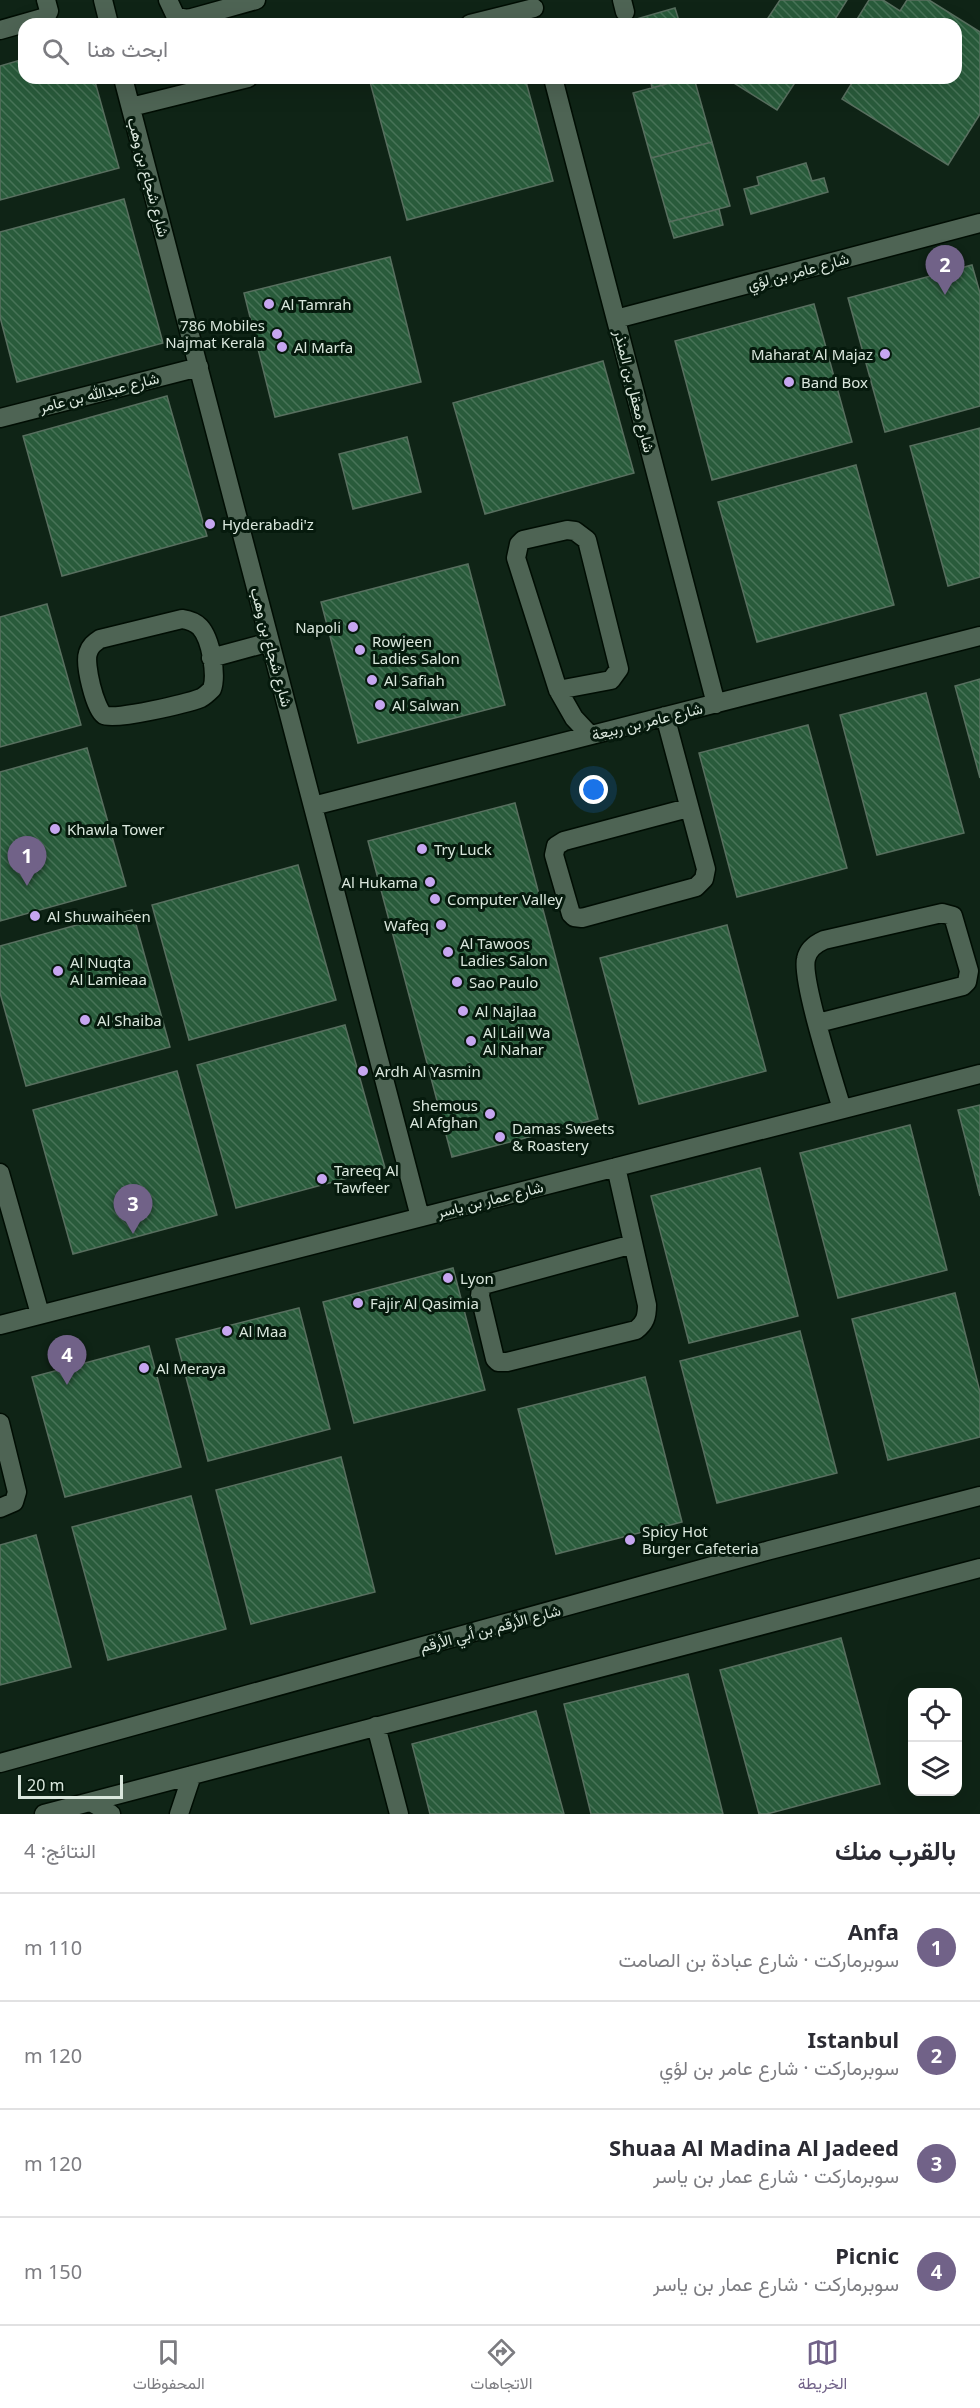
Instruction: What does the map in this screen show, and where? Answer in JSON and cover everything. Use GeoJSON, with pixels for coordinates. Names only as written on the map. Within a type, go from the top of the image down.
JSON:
{"type":"FeatureCollection","features":[{"type":"Feature","properties":{"kind":"street"},"geometry":{"type":"LineString","coordinates":[[42,18],[46,17],[49,11],[46,0]]}},
{"type":"Feature","properties":{"kind":"street"},"geometry":{"type":"LineString","coordinates":[[103,0],[108,18]]}},
{"type":"Feature","properties":{"kind":"street"},"geometry":{"type":"LineString","coordinates":[[168,0],[172,12],[182,18]]}},
{"type":"Feature","properties":{"kind":"street"},"geometry":{"type":"LineString","coordinates":[[195,18],[256,0]]}},
{"type":"Feature","properties":{"kind":"street"},"geometry":{"type":"LineString","coordinates":[[493,18],[535,7]]}},
{"type":"Feature","properties":{"kind":"street"},"geometry":{"type":"LineString","coordinates":[[0,30],[18,25]]}},
{"type":"Feature","properties":{"kind":"street","name":"شارع شجاع بن وهب"},"geometry":{"type":"LineString","coordinates":[[125,84],[420,1217]]}},
{"type":"Feature","properties":{"kind":"street"},"geometry":{"type":"LineString","coordinates":[[131,107],[224,84]]}},
{"type":"Feature","properties":{"kind":"street","name":"شارع معقل بن المنذر"},"geometry":{"type":"LineString","coordinates":[[555,84],[716,704]]}},
{"type":"Feature","properties":{"kind":"street","name":"شارع عامر بن لؤي"},"geometry":{"type":"LineString","coordinates":[[616,319],[980,223]]}},
{"type":"Feature","properties":{"kind":"street","name":"شارع عبدالله بن عامر"},"geometry":{"type":"LineString","coordinates":[[0,418],[199,367]]}},
{"type":"Feature","properties":{"kind":"street"},"geometry":{"type":"LineString","coordinates":[[558,690],[611,680],[619,669],[587,540],[575,531],[567,530],[530,537],[519,544],[516,558],[558,690],[574,718],[590,735]]}},
{"type":"Feature","properties":{"kind":"street"},"geometry":{"type":"LineString","coordinates":[[182,619],[191,621],[200,627],[205,635],[211,658],[215,673],[214,681],[206,695],[119,717],[104,714],[99,709],[87,664],[88,650],[100,639],[182,619]]}},
{"type":"Feature","properties":{"kind":"street","name":"شارع عامر بن ربيعة"},"geometry":{"type":"LineString","coordinates":[[313,806],[980,636]]}},
{"type":"Feature","properties":{"kind":"street"},"geometry":{"type":"LineString","coordinates":[[211,658],[270,642]]}},
{"type":"Feature","properties":{"kind":"street"},"geometry":{"type":"LineString","coordinates":[[665,716],[706,874],[701,884],[696,887],[582,918],[571,914],[554,855],[556,846],[564,841],[688,808]]}},
{"type":"Feature","properties":{"kind":"street"},"geometry":{"type":"LineString","coordinates":[[818,1023],[963,986],[968,982],[969,971],[953,916],[942,912],[824,940],[815,944],[809,952],[805,970],[818,1023],[842,1109]]}},
{"type":"Feature","properties":{"kind":"street","name":"شارع عمار بن ياسر"},"geometry":{"type":"LineString","coordinates":[[0,1325],[980,1074]]}},
{"type":"Feature","properties":{"kind":"street"},"geometry":{"type":"LineString","coordinates":[[616,1167],[633,1244],[647,1314],[644,1324],[636,1330],[507,1362],[498,1362],[495,1359],[480,1296],[483,1285],[633,1244]]}},
{"type":"Feature","properties":{"kind":"street"},"geometry":{"type":"LineString","coordinates":[[0,1173],[40,1314]]}},
{"type":"Feature","properties":{"kind":"street"},"geometry":{"type":"LineString","coordinates":[[0,1423],[17,1492],[14,1502],[0,1508]]}},
{"type":"Feature","properties":{"kind":"street","name":"شارع الأرقم بن أبي الأرقم"},"geometry":{"type":"LineString","coordinates":[[0,1763],[770,1550],[980,1496]]}},
{"type":"Feature","properties":{"kind":"street"},"geometry":{"type":"LineString","coordinates":[[44,1814],[980,1568]]}},
{"type":"Feature","properties":{"kind":"street"},"geometry":{"type":"LineString","coordinates":[[376,1726],[399,1814]]}},
{"type":"Feature","properties":{"kind":"street"},"geometry":{"type":"LineString","coordinates":[[179,1814],[192,1775]]}},
{"type":"Feature","properties":{"kind":"street"},"geometry":{"type":"LineString","coordinates":[[91,1802],[111,1814]]}},
{"type":"Feature","properties":{"kind":"building"},"geometry":{"type":"Polygon","coordinates":[[[780,0],[847,0],[836,18],[768,18],[780,0]]]}},
{"type":"Feature","properties":{"kind":"building"},"geometry":{"type":"Polygon","coordinates":[[[869,0],[883,0],[900,11],[907,0],[929,0],[958,18],[858,18],[869,0]]]}},
{"type":"Feature","properties":{"kind":"building"},"geometry":{"type":"Polygon","coordinates":[[[675,8],[678,18],[640,18],[675,8]]]}},
{"type":"Feature","properties":{"kind":"building"},"geometry":{"type":"Polygon","coordinates":[[[962,21],[980,32],[980,114],[948,165],[842,99],[851,84],[962,84],[962,21]]]}},
{"type":"Feature","properties":{"kind":"building"},"geometry":{"type":"Polygon","coordinates":[[[18,61],[18,84],[96,84],[119,168],[0,200],[0,66],[18,61]]]}},
{"type":"Feature","properties":{"kind":"building"},"geometry":{"type":"Polygon","coordinates":[[[371,84],[527,84],[553,181],[407,220],[371,84]]]}},
{"type":"Feature","properties":{"kind":"building"},"geometry":{"type":"Polygon","coordinates":[[[651,84],[666,84],[652,88],[651,84]]]}},
{"type":"Feature","properties":{"kind":"building"},"geometry":{"type":"Polygon","coordinates":[[[666,84],[696,84],[712,142],[651,158],[633,93],[666,84]]]}},
{"type":"Feature","properties":{"kind":"building"},"geometry":{"type":"Polygon","coordinates":[[[735,84],[794,84],[777,110],[735,84]]]}},
{"type":"Feature","properties":{"kind":"building"},"geometry":{"type":"Polygon","coordinates":[[[712,142],[730,206],[669,222],[651,158],[712,142]]]}},
{"type":"Feature","properties":{"kind":"building"},"geometry":{"type":"Polygon","coordinates":[[[806,163],[812,181],[824,178],[828,192],[751,214],[744,189],[759,185],[757,177],[806,163]]]}},
{"type":"Feature","properties":{"kind":"building"},"geometry":{"type":"Polygon","coordinates":[[[124,199],[163,343],[17,382],[0,317],[0,232],[124,199]]]}},
{"type":"Feature","properties":{"kind":"building"},"geometry":{"type":"Polygon","coordinates":[[[719,209],[723,225],[674,238],[669,222],[719,209]]]}},
{"type":"Feature","properties":{"kind":"building"},"geometry":{"type":"Polygon","coordinates":[[[390,257],[421,382],[275,417],[244,293],[390,257]]]}},
{"type":"Feature","properties":{"kind":"building"},"geometry":{"type":"Polygon","coordinates":[[[972,265],[980,293],[980,406],[885,432],[848,298],[972,265]]]}},
{"type":"Feature","properties":{"kind":"building"},"geometry":{"type":"Polygon","coordinates":[[[814,304],[852,442],[712,480],[675,341],[814,304]]]}},
{"type":"Feature","properties":{"kind":"building"},"geometry":{"type":"Polygon","coordinates":[[[603,361],[634,473],[485,514],[453,403],[603,361]]]}},
{"type":"Feature","properties":{"kind":"building"},"geometry":{"type":"Polygon","coordinates":[[[167,396],[207,536],[62,576],[23,436],[167,396]]]}},
{"type":"Feature","properties":{"kind":"building"},"geometry":{"type":"Polygon","coordinates":[[[980,428],[980,577],[948,586],[910,446],[980,428]]]}},
{"type":"Feature","properties":{"kind":"building"},"geometry":{"type":"Polygon","coordinates":[[[407,437],[421,492],[353,509],[339,454],[407,437]]]}},
{"type":"Feature","properties":{"kind":"building"},"geometry":{"type":"Polygon","coordinates":[[[856,465],[894,605],[757,642],[718,502],[856,465]]]}},
{"type":"Feature","properties":{"kind":"building"},"geometry":{"type":"Polygon","coordinates":[[[468,564],[505,705],[358,743],[321,602],[468,564]]]}},
{"type":"Feature","properties":{"kind":"building"},"geometry":{"type":"Polygon","coordinates":[[[47,604],[81,725],[0,747],[0,617],[47,604]]]}},
{"type":"Feature","properties":{"kind":"building"},"geometry":{"type":"Polygon","coordinates":[[[980,679],[980,778],[955,686],[980,679]]]}},
{"type":"Feature","properties":{"kind":"building"},"geometry":{"type":"Polygon","coordinates":[[[926,693],[964,833],[877,855],[840,715],[926,693]]]}},
{"type":"Feature","properties":{"kind":"building"},"geometry":{"type":"Polygon","coordinates":[[[808,725],[847,868],[737,897],[699,753],[808,725]]]}},
{"type":"Feature","properties":{"kind":"building","name":"Khawla Tower"},"geometry":{"type":"Polygon","coordinates":[[[87,748],[126,886],[0,921],[0,772],[87,748]]]}},
{"type":"Feature","properties":{"kind":"building"},"geometry":{"type":"Polygon","coordinates":[[[515,803],[598,1119],[452,1157],[368,841],[515,803]]]}},
{"type":"Feature","properties":{"kind":"building"},"geometry":{"type":"Polygon","coordinates":[[[298,865],[336,1000],[189,1040],[152,905],[298,865]]]}},
{"type":"Feature","properties":{"kind":"building","name":"Al Shaiba"},"geometry":{"type":"Polygon","coordinates":[[[132,910],[170,1047],[26,1086],[0,993],[0,946],[132,910]]]}},
{"type":"Feature","properties":{"kind":"building"},"geometry":{"type":"Polygon","coordinates":[[[727,925],[766,1071],[639,1104],[600,958],[727,925]]]}},
{"type":"Feature","properties":{"kind":"building"},"geometry":{"type":"Polygon","coordinates":[[[345,1025],[385,1168],[236,1208],[197,1065],[345,1025]]]}},
{"type":"Feature","properties":{"kind":"building"},"geometry":{"type":"Polygon","coordinates":[[[177,1071],[217,1215],[73,1254],[33,1110],[177,1071]]]}},
{"type":"Feature","properties":{"kind":"building"},"geometry":{"type":"Polygon","coordinates":[[[980,1105],[980,1196],[958,1110],[980,1105]]]}},
{"type":"Feature","properties":{"kind":"building"},"geometry":{"type":"Polygon","coordinates":[[[910,1125],[947,1270],[838,1298],[800,1153],[910,1125]]]}},
{"type":"Feature","properties":{"kind":"building"},"geometry":{"type":"Polygon","coordinates":[[[760,1168],[798,1316],[689,1343],[651,1196],[760,1168]]]}},
{"type":"Feature","properties":{"kind":"building"},"geometry":{"type":"Polygon","coordinates":[[[453,1268],[485,1390],[354,1423],[323,1302],[453,1268]]]}},
{"type":"Feature","properties":{"kind":"building"},"geometry":{"type":"Polygon","coordinates":[[[955,1293],[980,1392],[980,1437],[888,1460],[852,1319],[955,1293]]]}},
{"type":"Feature","properties":{"kind":"building"},"geometry":{"type":"Polygon","coordinates":[[[299,1308],[330,1429],[208,1461],[176,1339],[299,1308]]]}},
{"type":"Feature","properties":{"kind":"building"},"geometry":{"type":"Polygon","coordinates":[[[800,1331],[837,1473],[717,1503],[680,1361],[800,1331]]]}},
{"type":"Feature","properties":{"kind":"building"},"geometry":{"type":"Polygon","coordinates":[[[149,1346],[181,1467],[65,1497],[32,1377],[149,1346]]]}},
{"type":"Feature","properties":{"kind":"building"},"geometry":{"type":"Polygon","coordinates":[[[645,1377],[682,1522],[556,1554],[518,1409],[645,1377]]]}},
{"type":"Feature","properties":{"kind":"building"},"geometry":{"type":"Polygon","coordinates":[[[341,1457],[375,1592],[251,1624],[216,1490],[341,1457]]]}},
{"type":"Feature","properties":{"kind":"building"},"geometry":{"type":"Polygon","coordinates":[[[191,1496],[226,1629],[108,1660],[72,1527],[191,1496]]]}},
{"type":"Feature","properties":{"kind":"building"},"geometry":{"type":"Polygon","coordinates":[[[36,1535],[71,1667],[0,1685],[0,1545],[36,1535]]]}},
{"type":"Feature","properties":{"kind":"building"},"geometry":{"type":"Polygon","coordinates":[[[841,1638],[880,1784],[767,1814],[759,1814],[720,1670],[841,1638]]]}},
{"type":"Feature","properties":{"kind":"building"},"geometry":{"type":"Polygon","coordinates":[[[688,1674],[723,1814],[591,1814],[564,1704],[688,1674]]]}},
{"type":"Feature","properties":{"kind":"building"},"geometry":{"type":"Polygon","coordinates":[[[536,1711],[564,1814],[430,1814],[412,1744],[536,1711]]]}},
{"type":"Feature","properties":{"kind":"place","name":"Istanbul"},"geometry":{"type":"Point","coordinates":[945,295]}},
{"type":"Feature","properties":{"kind":"place","name":"Al Tamrah"},"geometry":{"type":"Point","coordinates":[269,304]}},
{"type":"Feature","properties":{"kind":"place","name":"786 Mobiles Najmat Kerala"},"geometry":{"type":"Point","coordinates":[277,334]}},
{"type":"Feature","properties":{"kind":"place","name":"Al Marfa"},"geometry":{"type":"Point","coordinates":[282,347]}},
{"type":"Feature","properties":{"kind":"place","name":"Maharat Al Majaz"},"geometry":{"type":"Point","coordinates":[885,354]}},
{"type":"Feature","properties":{"kind":"place","name":"Band Box"},"geometry":{"type":"Point","coordinates":[789,382]}},
{"type":"Feature","properties":{"kind":"place","name":"Hyderabadi'z"},"geometry":{"type":"Point","coordinates":[210,524]}},
{"type":"Feature","properties":{"kind":"place","name":"Napoli"},"geometry":{"type":"Point","coordinates":[353,627]}},
{"type":"Feature","properties":{"kind":"place","name":"Rowjeen Ladies Salon"},"geometry":{"type":"Point","coordinates":[360,650]}},
{"type":"Feature","properties":{"kind":"place","name":"Al Safiah"},"geometry":{"type":"Point","coordinates":[372,680]}},
{"type":"Feature","properties":{"kind":"place","name":"Al Salwan"},"geometry":{"type":"Point","coordinates":[380,705]}},
{"type":"Feature","properties":{"kind":"place","name":"Khawla Tower"},"geometry":{"type":"Point","coordinates":[55,829]}},
{"type":"Feature","properties":{"kind":"place","name":"Try Luck"},"geometry":{"type":"Point","coordinates":[422,849]}},
{"type":"Feature","properties":{"kind":"place","name":"Al Hukama"},"geometry":{"type":"Point","coordinates":[430,882]}},
{"type":"Feature","properties":{"kind":"place","name":"Anfa"},"geometry":{"type":"Point","coordinates":[27,886]}},
{"type":"Feature","properties":{"kind":"place","name":"Computer Valley"},"geometry":{"type":"Point","coordinates":[435,899]}},
{"type":"Feature","properties":{"kind":"place","name":"Al Shuwaiheen"},"geometry":{"type":"Point","coordinates":[35,916]}},
{"type":"Feature","properties":{"kind":"place","name":"Wafeq"},"geometry":{"type":"Point","coordinates":[441,925]}},
{"type":"Feature","properties":{"kind":"place","name":"Al Tawoos Ladies Salon"},"geometry":{"type":"Point","coordinates":[448,952]}},
{"type":"Feature","properties":{"kind":"place","name":"Al Nuqta Al Lamieaa"},"geometry":{"type":"Point","coordinates":[58,971]}},
{"type":"Feature","properties":{"kind":"place","name":"Sao Paulo"},"geometry":{"type":"Point","coordinates":[457,982]}},
{"type":"Feature","properties":{"kind":"place","name":"Al Najlaa"},"geometry":{"type":"Point","coordinates":[463,1011]}},
{"type":"Feature","properties":{"kind":"place","name":"Al Shaiba"},"geometry":{"type":"Point","coordinates":[85,1020]}},
{"type":"Feature","properties":{"kind":"place","name":"Al Lail Wa Al Nahar"},"geometry":{"type":"Point","coordinates":[471,1041]}},
{"type":"Feature","properties":{"kind":"place","name":"Ardh Al Yasmin"},"geometry":{"type":"Point","coordinates":[363,1071]}},
{"type":"Feature","properties":{"kind":"place","name":"Shemous Al Afghan"},"geometry":{"type":"Point","coordinates":[490,1114]}},
{"type":"Feature","properties":{"kind":"place","name":"Damas Sweets & Roastery"},"geometry":{"type":"Point","coordinates":[500,1137]}},
{"type":"Feature","properties":{"kind":"place","name":"Tareeq Al Tawfeer"},"geometry":{"type":"Point","coordinates":[322,1179]}},
{"type":"Feature","properties":{"kind":"place","name":"Shuaa Al Madina Al Jadeed"},"geometry":{"type":"Point","coordinates":[133,1234]}},
{"type":"Feature","properties":{"kind":"place","name":"Lyon"},"geometry":{"type":"Point","coordinates":[448,1278]}},
{"type":"Feature","properties":{"kind":"place","name":"Fajir Al Qasimia"},"geometry":{"type":"Point","coordinates":[358,1303]}},
{"type":"Feature","properties":{"kind":"place","name":"Al Maa"},"geometry":{"type":"Point","coordinates":[227,1331]}},
{"type":"Feature","properties":{"kind":"place","name":"Al Meraya"},"geometry":{"type":"Point","coordinates":[144,1368]}},
{"type":"Feature","properties":{"kind":"place","name":"Picnic"},"geometry":{"type":"Point","coordinates":[67,1385]}},
{"type":"Feature","properties":{"kind":"place","name":"Spicy Hot Burger Cafeteria"},"geometry":{"type":"Point","coordinates":[630,1540]}}]}
